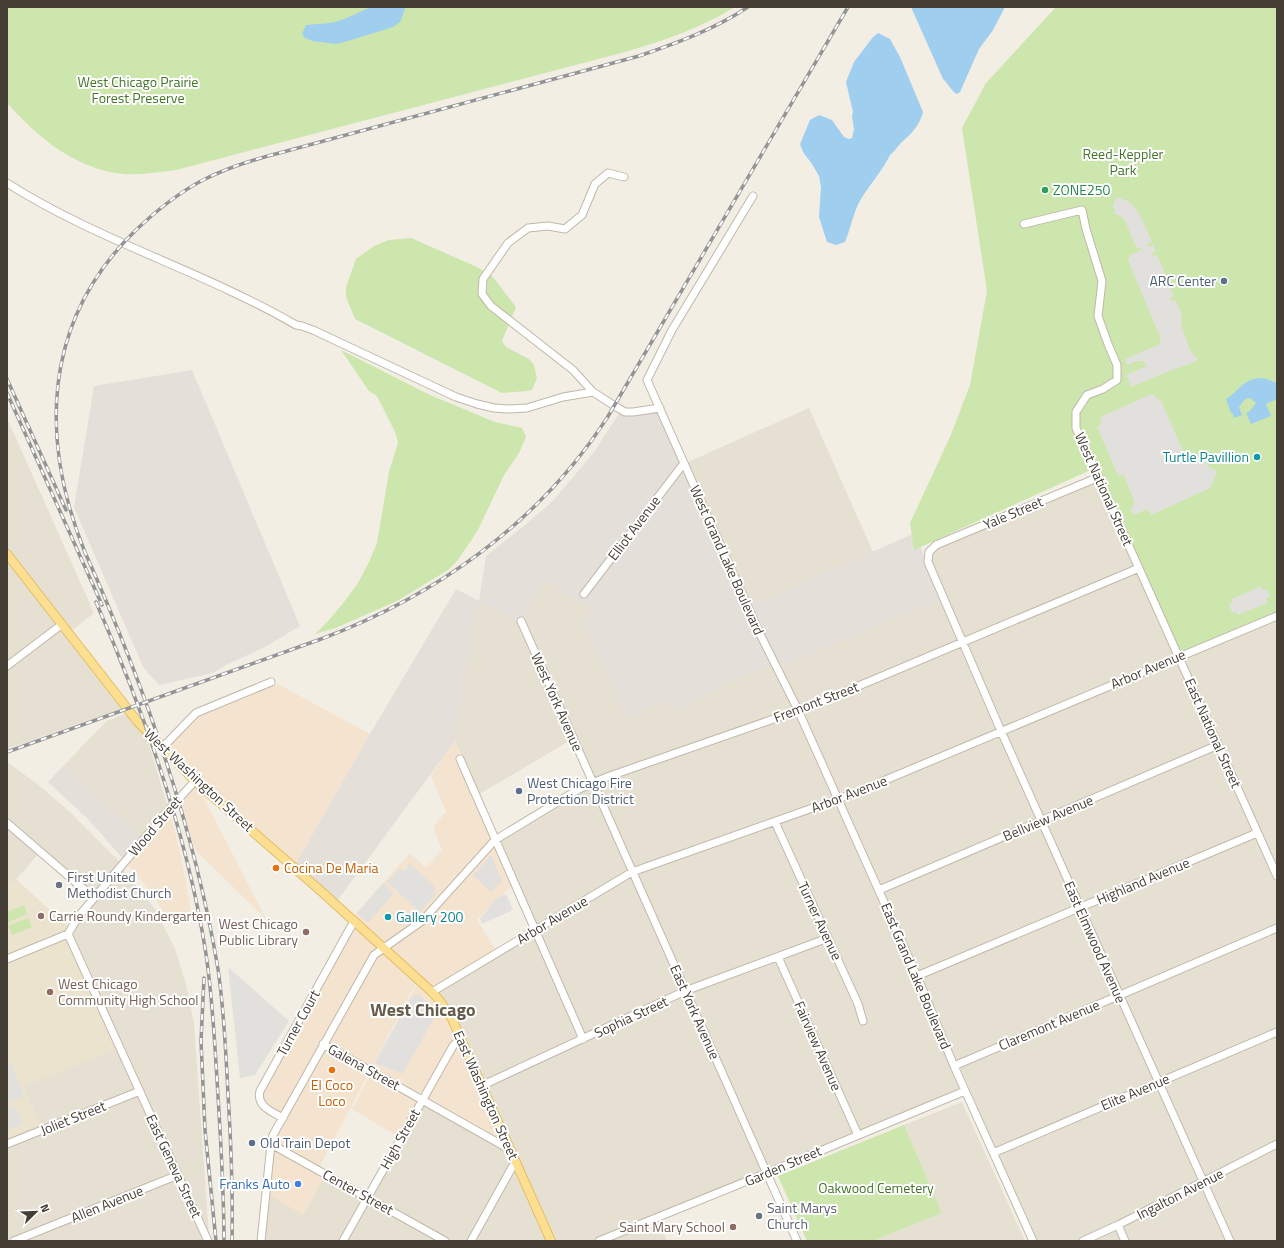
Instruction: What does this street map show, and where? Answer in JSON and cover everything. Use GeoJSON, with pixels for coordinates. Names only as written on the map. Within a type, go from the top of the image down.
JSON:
{"type":"FeatureCollection","features":[{"type":"Feature","properties":{"kind":"main road","name":"West Washington Street"},"geometry":{"type":"LineString","coordinates":[[7,554],[136,721],[195,781],[383,947]]}},
{"type":"Feature","properties":{"kind":"main road","name":"East Washington Street"},"geometry":{"type":"LineString","coordinates":[[383,947],[432,992],[448,1012],[461,1038],[550,1241]]}},
{"type":"Feature","properties":{"kind":"street"},"geometry":{"type":"LineString","coordinates":[[624,177],[608,173],[594,184],[582,215],[565,229],[548,226],[528,228],[508,243],[483,279],[482,294],[491,306],[573,370],[593,392],[625,412],[660,408]]}},
{"type":"Feature","properties":{"kind":"street"},"geometry":{"type":"LineString","coordinates":[[7,183],[60,214],[122,244],[156,257],[258,304],[296,326],[302,326],[313,330],[456,397],[494,408],[526,408],[564,397],[593,392]]}},
{"type":"Feature","properties":{"kind":"street","name":"West Grand Lake Boulevard"},"geometry":{"type":"LineString","coordinates":[[753,196],[672,330],[647,380],[760,634],[798,710]]}},
{"type":"Feature","properties":{"kind":"street","name":"West National Street"},"geometry":{"type":"LineString","coordinates":[[1024,224],[1082,210],[1086,229],[1102,281],[1098,316],[1117,365],[1117,380],[1103,389],[1087,395],[1076,412],[1076,428],[1139,568]]}},
{"type":"Feature","properties":{"kind":"street","name":"Elliot Avenue"},"geometry":{"type":"LineString","coordinates":[[584,594],[684,463]]}},
{"type":"Feature","properties":{"kind":"street","name":"Yale Street"},"geometry":{"type":"LineString","coordinates":[[929,552],[939,543],[1099,477]]}},
{"type":"Feature","properties":{"kind":"street","name":"East Elmwood Avenue"},"geometry":{"type":"LineString","coordinates":[[929,552],[928,562],[962,642],[1230,1241]]}},
{"type":"Feature","properties":{"kind":"street","name":"Fremont Street"},"geometry":{"type":"LineString","coordinates":[[261,1241],[273,1135],[374,955],[383,947],[422,921],[495,840],[579,789],[593,783],[798,710],[1139,568]]}},
{"type":"Feature","properties":{"kind":"street","name":"East National Street"},"geometry":{"type":"LineString","coordinates":[[1139,568],[1277,876]]}},
{"type":"Feature","properties":{"kind":"street","name":"Arbor Avenue"},"geometry":{"type":"LineString","coordinates":[[432,992],[632,872],[838,800],[1178,656],[1277,616]]}},
{"type":"Feature","properties":{"kind":"street","name":"West York Avenue"},"geometry":{"type":"LineString","coordinates":[[521,621],[593,783]]}},
{"type":"Feature","properties":{"kind":"street"},"geometry":{"type":"LineString","coordinates":[[7,666],[61,625]]}},
{"type":"Feature","properties":{"kind":"street"},"geometry":{"type":"LineString","coordinates":[[163,747],[196,713],[271,682]]}},
{"type":"Feature","properties":{"kind":"street","name":"East Grand Lake Boulevard"},"geometry":{"type":"LineString","coordinates":[[798,710],[917,976],[954,1066],[1033,1241]]}},
{"type":"Feature","properties":{"kind":"street","name":"Bellview Avenue"},"geometry":{"type":"LineString","coordinates":[[879,890],[1218,745]]}},
{"type":"Feature","properties":{"kind":"street"},"geometry":{"type":"LineString","coordinates":[[460,759],[583,1039]]}},
{"type":"Feature","properties":{"kind":"street","name":"Wood Street"},"geometry":{"type":"LineString","coordinates":[[68,934],[77,918],[195,781]]}},
{"type":"Feature","properties":{"kind":"street","name":"East York Avenue"},"geometry":{"type":"LineString","coordinates":[[593,783],[798,1241]]}},
{"type":"Feature","properties":{"kind":"street","name":"Turner Avenue"},"geometry":{"type":"LineString","coordinates":[[775,822],[858,1004],[863,1021]]}},
{"type":"Feature","properties":{"kind":"street"},"geometry":{"type":"LineString","coordinates":[[7,823],[94,898]]}},
{"type":"Feature","properties":{"kind":"street","name":"Highland Avenue"},"geometry":{"type":"LineString","coordinates":[[917,976],[1257,832]]}},
{"type":"Feature","properties":{"kind":"street","name":"Turner Court"},"geometry":{"type":"LineString","coordinates":[[283,1118],[263,1106],[258,1096],[354,921]]}},
{"type":"Feature","properties":{"kind":"street","name":"Claremont Avenue"},"geometry":{"type":"LineString","coordinates":[[954,1066],[1277,928]]}},
{"type":"Feature","properties":{"kind":"street"},"geometry":{"type":"LineString","coordinates":[[7,959],[68,934]]}},
{"type":"Feature","properties":{"kind":"street","name":"East Geneva Street"},"geometry":{"type":"LineString","coordinates":[[68,934],[208,1241]]}},
{"type":"Feature","properties":{"kind":"street","name":"Sophia Street"},"geometry":{"type":"LineString","coordinates":[[481,1086],[685,991],[828,938]]}},
{"type":"Feature","properties":{"kind":"street","name":"Fairview Avenue"},"geometry":{"type":"LineString","coordinates":[[778,957],[858,1135]]}},
{"type":"Feature","properties":{"kind":"street","name":"Elite Avenue"},"geometry":{"type":"LineString","coordinates":[[993,1153],[1277,1032]]}},
{"type":"Feature","properties":{"kind":"street","name":"High Street"},"geometry":{"type":"LineString","coordinates":[[343,1241],[453,1046],[461,1038]]}},
{"type":"Feature","properties":{"kind":"street","name":"Galena Street"},"geometry":{"type":"LineString","coordinates":[[323,1044],[510,1149]]}},
{"type":"Feature","properties":{"kind":"street","name":"Garden Street"},"geometry":{"type":"LineString","coordinates":[[599,1241],[767,1173],[965,1090]]}},
{"type":"Feature","properties":{"kind":"street","name":"Joliet Street"},"geometry":{"type":"LineString","coordinates":[[7,1144],[140,1091]]}},
{"type":"Feature","properties":{"kind":"street","name":"Center Street"},"geometry":{"type":"LineString","coordinates":[[271,1144],[445,1241]]}},
{"type":"Feature","properties":{"kind":"street","name":"Ingalton Avenue"},"geometry":{"type":"LineString","coordinates":[[1083,1241],[1118,1225],[1277,1144]]}},
{"type":"Feature","properties":{"kind":"street"},"geometry":{"type":"LineString","coordinates":[[470,1241],[515,1162]]}},
{"type":"Feature","properties":{"kind":"street","name":"Allen Avenue"},"geometry":{"type":"LineString","coordinates":[[14,1241],[178,1175]]}},
{"type":"Feature","properties":{"kind":"street"},"geometry":{"type":"LineString","coordinates":[[1118,1225],[1125,1241]]}},
{"type":"Feature","properties":{"kind":"shaded area"},"geometry":{"type":"Polygon","coordinates":[[[1117,197],[1130,202],[1139,213],[1152,242],[1147,245],[1149,247],[1153,245],[1156,252],[1152,253],[1152,255],[1157,255],[1174,296],[1171,297],[1170,300],[1176,301],[1182,315],[1181,324],[1190,350],[1198,360],[1131,387],[1126,375],[1147,366],[1141,361],[1127,365],[1125,359],[1158,345],[1161,339],[1128,260],[1132,254],[1141,250],[1142,248],[1137,249],[1125,221],[1114,213],[1114,201],[1116,201],[1117,197]]]}},
{"type":"Feature","properties":{"kind":"shaded area"},"geometry":{"type":"Polygon","coordinates":[[[192,370],[300,626],[263,648],[226,665],[213,673],[159,685],[143,667],[74,507],[94,386],[192,370]]]}},
{"type":"Feature","properties":{"kind":"shaded area"},"geometry":{"type":"Polygon","coordinates":[[[1152,394],[1161,401],[1188,462],[1190,462],[1194,456],[1205,459],[1208,466],[1216,471],[1216,475],[1211,487],[1206,490],[1151,515],[1148,510],[1145,510],[1134,515],[1131,509],[1134,501],[1123,474],[1118,476],[1097,427],[1102,422],[1100,417],[1152,394]]]}},
{"type":"Feature","properties":{"kind":"shaded area"},"geometry":{"type":"Polygon","coordinates":[[[809,408],[873,552],[750,606],[686,463],[809,408]]]}},
{"type":"Feature","properties":{"kind":"shaded area"},"geometry":{"type":"Polygon","coordinates":[[[658,411],[773,665],[725,683],[680,711],[659,703],[626,718],[583,623],[590,609],[544,579],[523,621],[520,622],[479,602],[455,741],[337,901],[295,865],[370,734],[456,589],[479,601],[486,556],[554,500],[594,452],[620,412],[658,411]]]}},
{"type":"Feature","properties":{"kind":"shaded area"},"geometry":{"type":"Polygon","coordinates":[[[7,418],[94,613],[70,632],[7,550],[7,418]]]}},
{"type":"Feature","properties":{"kind":"shaded area"},"geometry":{"type":"Polygon","coordinates":[[[1098,479],[1277,881],[1277,1142],[1205,1178],[934,571],[931,560],[933,552],[939,546],[1098,479]]]}},
{"type":"Feature","properties":{"kind":"shaded area"},"geometry":{"type":"Polygon","coordinates":[[[915,533],[941,599],[780,667],[750,606],[915,533]]]}},
{"type":"Feature","properties":{"kind":"shaded area"},"geometry":{"type":"Polygon","coordinates":[[[7,561],[121,709],[7,749],[7,561]]]}},
{"type":"Feature","properties":{"kind":"shaded area"},"geometry":{"type":"Polygon","coordinates":[[[544,579],[590,609],[659,703],[680,711],[725,683],[773,665],[795,709],[594,780],[523,621],[544,579]]]}},
{"type":"Feature","properties":{"kind":"shaded area"},"geometry":{"type":"Polygon","coordinates":[[[1261,586],[1263,591],[1267,589],[1270,597],[1266,598],[1268,603],[1237,615],[1236,611],[1232,613],[1229,604],[1233,602],[1232,599],[1261,586]]]}},
{"type":"Feature","properties":{"kind":"shaded area"},"geometry":{"type":"Polygon","coordinates":[[[941,599],[1200,1181],[1078,1241],[1036,1241],[921,978],[780,667],[941,599]]]}},
{"type":"Feature","properties":{"kind":"shaded area"},"geometry":{"type":"Polygon","coordinates":[[[479,601],[520,622],[571,740],[478,795],[455,741],[479,601]]]}},
{"type":"Feature","properties":{"kind":"shaded area"},"geometry":{"type":"Polygon","coordinates":[[[1277,619],[1277,870],[1181,658],[1277,619]]]}},
{"type":"Feature","properties":{"kind":"shaded area"},"geometry":{"type":"Polygon","coordinates":[[[278,684],[370,734],[295,865],[167,749],[198,716],[278,684]]]}},
{"type":"Feature","properties":{"kind":"shaded area"},"geometry":{"type":"Polygon","coordinates":[[[127,713],[147,738],[168,808],[144,839],[64,765],[107,721],[127,713]]]}},
{"type":"Feature","properties":{"kind":"shaded area"},"geometry":{"type":"Polygon","coordinates":[[[796,713],[964,1090],[768,1170],[596,784],[796,713]]]}},
{"type":"Feature","properties":{"kind":"shaded area"},"geometry":{"type":"Polygon","coordinates":[[[455,741],[494,840],[419,921],[386,948],[352,918],[410,853],[426,868],[442,850],[433,827],[446,812],[431,775],[455,741]]]}},
{"type":"Feature","properties":{"kind":"shaded area"},"geometry":{"type":"Polygon","coordinates":[[[7,762],[36,783],[69,811],[121,863],[93,894],[42,850],[12,884],[7,880],[7,762]]]}},
{"type":"Feature","properties":{"kind":"shaded area"},"geometry":{"type":"Polygon","coordinates":[[[64,765],[144,839],[124,860],[88,819],[48,782],[64,765]]]}},
{"type":"Feature","properties":{"kind":"shaded area"},"geometry":{"type":"Polygon","coordinates":[[[195,781],[266,919],[196,851],[177,799],[195,781]]]}},
{"type":"Feature","properties":{"kind":"shaded area"},"geometry":{"type":"Polygon","coordinates":[[[593,786],[683,990],[584,1037],[498,841],[593,786]]]}},
{"type":"Feature","properties":{"kind":"shaded area"},"geometry":{"type":"Polygon","coordinates":[[[170,813],[181,856],[192,916],[171,925],[150,890],[126,863],[170,813]]]}},
{"type":"Feature","properties":{"kind":"shaded area"},"geometry":{"type":"Polygon","coordinates":[[[495,843],[513,884],[477,920],[497,951],[432,989],[389,950],[423,922],[495,843]]]}},
{"type":"Feature","properties":{"kind":"shaded area"},"geometry":{"type":"Polygon","coordinates":[[[491,855],[502,881],[491,892],[473,875],[491,855]]]}},
{"type":"Feature","properties":{"kind":"shaded area"},"geometry":{"type":"Polygon","coordinates":[[[409,863],[435,887],[434,892],[436,894],[420,912],[387,882],[399,869],[406,870],[409,863]]]}},
{"type":"Feature","properties":{"kind":"shaded area"},"geometry":{"type":"Polygon","coordinates":[[[123,869],[155,909],[175,949],[186,984],[194,1024],[209,1236],[71,933],[123,869]]]}},
{"type":"Feature","properties":{"kind":"shaded area","name":"West Chicago Community High School"},"geometry":{"type":"Polygon","coordinates":[[[16,879],[67,926],[67,937],[117,1048],[23,1086],[42,1128],[7,1142],[7,880],[12,884],[16,879]]]}},
{"type":"Feature","properties":{"kind":"shaded area"},"geometry":{"type":"Polygon","coordinates":[[[383,883],[394,893],[368,923],[357,913],[383,883]]]}},
{"type":"Feature","properties":{"kind":"shaded area"},"geometry":{"type":"Polygon","coordinates":[[[506,894],[513,910],[482,924],[480,919],[496,899],[506,894]]]}},
{"type":"Feature","properties":{"kind":"shaded area"},"geometry":{"type":"Polygon","coordinates":[[[355,922],[418,979],[318,1170],[271,1144],[283,1118],[263,1106],[260,1091],[355,922]]]}},
{"type":"Feature","properties":{"kind":"shaded area"},"geometry":{"type":"Polygon","coordinates":[[[535,932],[581,1039],[482,1084],[434,992],[535,932]]]}},
{"type":"Feature","properties":{"kind":"shaded area"},"geometry":{"type":"Polygon","coordinates":[[[228,967],[289,1021],[255,1075],[240,1078],[228,967]]]}},
{"type":"Feature","properties":{"kind":"shaded area"},"geometry":{"type":"Polygon","coordinates":[[[418,982],[447,1014],[458,1038],[421,1098],[372,1070],[418,982]]]}},
{"type":"Feature","properties":{"kind":"shaded area"},"geometry":{"type":"Polygon","coordinates":[[[684,994],[764,1172],[592,1241],[553,1241],[484,1087],[684,994]]]}},
{"type":"Feature","properties":{"kind":"shaded area"},"geometry":{"type":"Polygon","coordinates":[[[413,995],[420,995],[432,1009],[431,1015],[434,1018],[403,1074],[374,1063],[413,995]]]}},
{"type":"Feature","properties":{"kind":"shaded area"},"geometry":{"type":"Polygon","coordinates":[[[460,1041],[506,1145],[424,1099],[460,1041]]]}},
{"type":"Feature","properties":{"kind":"shaded area"},"geometry":{"type":"Polygon","coordinates":[[[117,1048],[205,1241],[7,1241],[7,1142],[42,1128],[23,1086],[117,1048]]]}},
{"type":"Feature","properties":{"kind":"shaded area"},"geometry":{"type":"Polygon","coordinates":[[[11,1062],[24,1097],[7,1103],[7,1063],[11,1062]]]}},
{"type":"Feature","properties":{"kind":"shaded area"},"geometry":{"type":"Polygon","coordinates":[[[371,1073],[420,1101],[399,1137],[352,1109],[371,1073]]]}},
{"type":"Feature","properties":{"kind":"shaded area"},"geometry":{"type":"Polygon","coordinates":[[[962,1102],[1025,1241],[873,1241],[942,1213],[904,1125],[962,1102]]]}},
{"type":"Feature","properties":{"kind":"shaded area"},"geometry":{"type":"Polygon","coordinates":[[[423,1104],[509,1151],[549,1241],[264,1241],[268,1194],[325,1176],[368,1201],[423,1104]]]}},
{"type":"Feature","properties":{"kind":"shaded area"},"geometry":{"type":"Polygon","coordinates":[[[16,1106],[23,1124],[7,1130],[7,1110],[16,1106]]]}},
{"type":"Feature","properties":{"kind":"shaded area"},"geometry":{"type":"Polygon","coordinates":[[[272,1148],[325,1176],[303,1215],[268,1194],[272,1148]]]}},
{"type":"Feature","properties":{"kind":"shaded area"},"geometry":{"type":"Polygon","coordinates":[[[1277,1148],[1277,1241],[1232,1241],[1206,1183],[1277,1148]]]}},
{"type":"Feature","properties":{"kind":"shaded area"},"geometry":{"type":"Polygon","coordinates":[[[1202,1185],[1227,1241],[1089,1241],[1202,1185]]]}},
{"type":"Feature","properties":{"kind":"shaded area"},"geometry":{"type":"Polygon","coordinates":[[[658,1219],[667,1241],[603,1241],[658,1219]]]}},
{"type":"Feature","properties":{"kind":"green space","name":"West Chicago Prairie Forest Preserve"},"geometry":{"type":"Polygon","coordinates":[[[7,7],[735,7],[722,15],[682,33],[625,52],[176,170],[124,174],[90,166],[59,150],[45,140],[8,104],[7,7]]]}},
{"type":"Feature","properties":{"kind":"green space","name":"Reed-Keppler Park"},"geometry":{"type":"Polygon","coordinates":[[[1056,7],[1277,7],[1277,614],[1178,656],[1095,468],[914,550],[910,523],[950,437],[970,385],[987,291],[962,128],[986,83],[1056,7]]]}},
{"type":"Feature","properties":{"kind":"green space"},"geometry":{"type":"Polygon","coordinates":[[[411,238],[477,267],[492,276],[516,307],[502,341],[506,347],[529,359],[534,365],[537,378],[532,390],[502,393],[355,319],[346,297],[346,287],[356,259],[374,246],[389,240],[411,238]]]}},
{"type":"Feature","properties":{"kind":"green space"},"geometry":{"type":"Polygon","coordinates":[[[341,350],[430,395],[495,422],[522,428],[526,437],[519,453],[504,475],[478,530],[458,560],[448,570],[397,601],[338,627],[315,634],[344,602],[358,583],[369,562],[377,543],[389,472],[398,443],[396,434],[377,396],[369,391],[341,350]]]}},
{"type":"Feature","properties":{"kind":"green space"},"geometry":{"type":"Polygon","coordinates":[[[24,905],[27,914],[7,923],[7,912],[24,905]]]}},
{"type":"Feature","properties":{"kind":"green space"},"geometry":{"type":"Polygon","coordinates":[[[28,918],[32,927],[12,935],[8,926],[28,918]]]}},
{"type":"Feature","properties":{"kind":"green space","name":"Oakwood Cemetery"},"geometry":{"type":"Polygon","coordinates":[[[904,1125],[942,1213],[873,1241],[807,1241],[778,1176],[904,1125]]]}},
{"type":"Feature","properties":{"kind":"water"},"geometry":{"type":"Polygon","coordinates":[[[371,7],[404,7],[405,9],[400,22],[393,27],[336,44],[313,41],[305,38],[302,34],[306,25],[330,23],[342,20],[371,7]]]}},
{"type":"Feature","properties":{"kind":"water"},"geometry":{"type":"Polygon","coordinates":[[[911,7],[1005,7],[993,30],[979,49],[960,92],[957,94],[943,79],[911,7]]]}},
{"type":"Feature","properties":{"kind":"water"},"geometry":{"type":"Polygon","coordinates":[[[878,33],[890,39],[900,57],[923,112],[915,129],[890,155],[861,199],[845,242],[836,245],[827,242],[819,217],[821,187],[819,176],[803,152],[800,144],[810,120],[819,115],[832,120],[844,137],[849,139],[852,138],[854,129],[852,116],[853,112],[846,82],[854,62],[873,37],[878,33]]]}},
{"type":"Feature","properties":{"kind":"water"},"geometry":{"type":"Polygon","coordinates":[[[1260,378],[1277,383],[1277,399],[1266,404],[1271,416],[1251,424],[1246,413],[1250,411],[1256,403],[1250,398],[1245,399],[1239,407],[1242,415],[1234,418],[1226,399],[1245,383],[1260,378]]]}},
{"type":"Feature","properties":{"kind":"railway"},"geometry":{"type":"LineString","coordinates":[[86,555],[71,512],[61,468],[56,426],[58,384],[66,342],[82,303],[105,265],[136,230],[159,209],[203,180],[242,164],[639,56],[709,29],[748,7]]}},
{"type":"Feature","properties":{"kind":"railway"},"geometry":{"type":"LineString","coordinates":[[7,752],[321,639],[364,621],[405,601],[444,578],[482,551],[517,522],[550,490],[580,456],[607,418],[848,7]]}},
{"type":"Feature","properties":{"kind":"railway"},"geometry":{"type":"LineString","coordinates":[[7,379],[66,510]]}},
{"type":"Feature","properties":{"kind":"railway"},"geometry":{"type":"LineString","coordinates":[[7,393],[102,605]]}},
{"type":"Feature","properties":{"kind":"railway"},"geometry":{"type":"LineString","coordinates":[[84,550],[126,651],[164,755],[181,808],[208,915],[222,1000],[231,1149],[232,1241]]}},
{"type":"Feature","properties":{"kind":"railway"},"geometry":{"type":"LineString","coordinates":[[96,602],[131,687],[162,775],[176,819],[198,909],[206,954],[214,1025],[222,1168],[224,1241]]}},
{"type":"Feature","properties":{"kind":"railway"},"geometry":{"type":"LineString","coordinates":[[204,978],[201,1041],[205,1130],[216,1241]]}},
{"type":"Feature","properties":{"kind":"place","name":"ZONE250"},"geometry":{"type":"Point","coordinates":[1045,190]}},
{"type":"Feature","properties":{"kind":"place","name":"ARC Center"},"geometry":{"type":"Point","coordinates":[1224,281]}},
{"type":"Feature","properties":{"kind":"place","name":"Turtle Pavillion"},"geometry":{"type":"Point","coordinates":[1257,457]}},
{"type":"Feature","properties":{"kind":"place","name":"West Chicago Fire Protection District"},"geometry":{"type":"Point","coordinates":[519,791]}},
{"type":"Feature","properties":{"kind":"place","name":"Cocina De Maria"},"geometry":{"type":"Point","coordinates":[276,868]}},
{"type":"Feature","properties":{"kind":"place","name":"First United Methodist Church"},"geometry":{"type":"Point","coordinates":[59,885]}},
{"type":"Feature","properties":{"kind":"place","name":"Carrie Roundy Kindergarten"},"geometry":{"type":"Point","coordinates":[41,916]}},
{"type":"Feature","properties":{"kind":"place","name":"Gallery 200"},"geometry":{"type":"Point","coordinates":[388,917]}},
{"type":"Feature","properties":{"kind":"place","name":"West Chicago Public Library"},"geometry":{"type":"Point","coordinates":[306,932]}},
{"type":"Feature","properties":{"kind":"place","name":"West Chicago Community High School"},"geometry":{"type":"Point","coordinates":[50,992]}},
{"type":"Feature","properties":{"kind":"place","name":"El Coco Loco"},"geometry":{"type":"Point","coordinates":[332,1070]}},
{"type":"Feature","properties":{"kind":"place","name":"Old Train Depot"},"geometry":{"type":"Point","coordinates":[252,1143]}},
{"type":"Feature","properties":{"kind":"place","name":"Franks Auto"},"geometry":{"type":"Point","coordinates":[298,1184]}},
{"type":"Feature","properties":{"kind":"place","name":"Saint Marys Church"},"geometry":{"type":"Point","coordinates":[759,1216]}},
{"type":"Feature","properties":{"kind":"place","name":"Saint Mary School"},"geometry":{"type":"Point","coordinates":[733,1227]}},
{"type":"Feature","properties":{"kind":"district","name":"West Chicago"},"geometry":{"type":"Point","coordinates":[423,1010]}}]}
